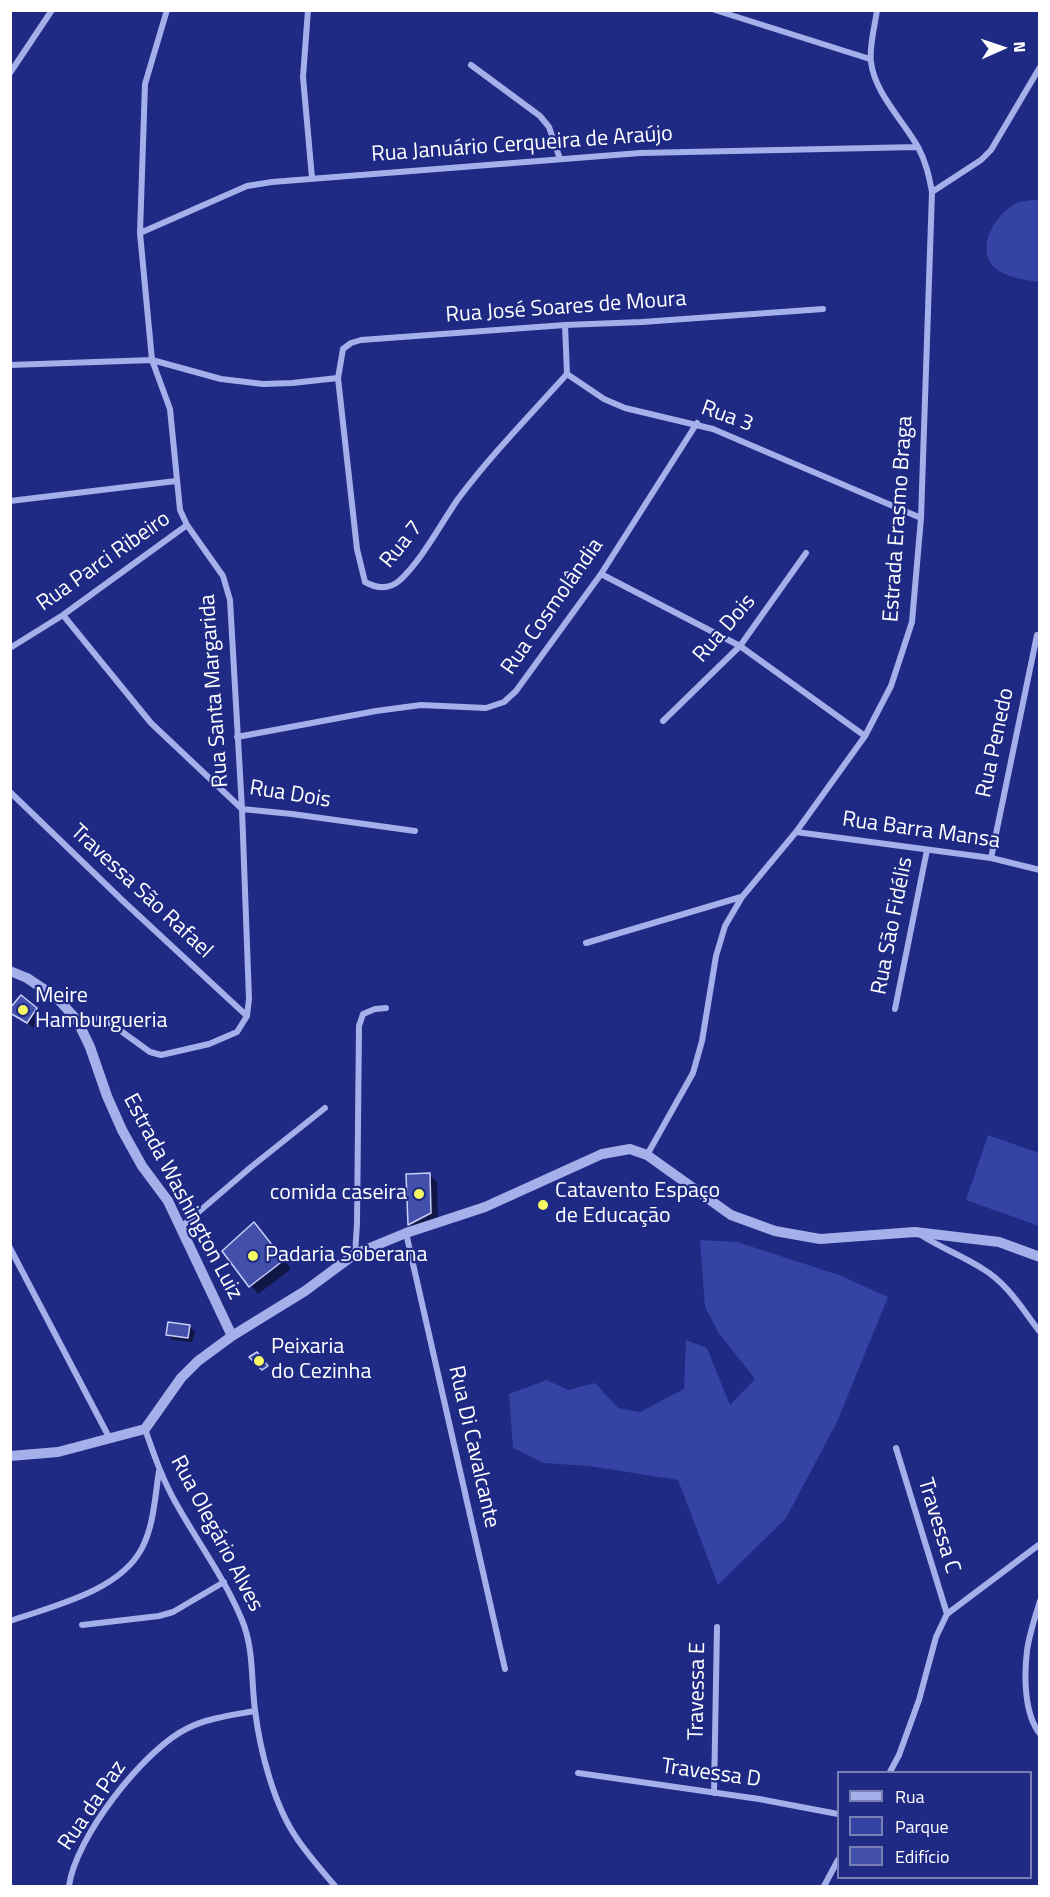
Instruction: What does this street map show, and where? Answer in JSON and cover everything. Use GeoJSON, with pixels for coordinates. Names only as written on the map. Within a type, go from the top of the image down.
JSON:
{"type":"FeatureCollection","features":[{"type":"Feature","properties":{"kind":"street"},"geometry":{"type":"LineString","coordinates":[[10,73],[52,10]]}},
{"type":"Feature","properties":{"kind":"street","name":"Rua Santa Margarida"},"geometry":{"type":"LineString","coordinates":[[167,10],[145,84],[140,233],[152,360],[170,409],[180,510],[187,525],[223,576],[230,600],[242,809],[249,999],[247,1016]]}},
{"type":"Feature","properties":{"kind":"street"},"geometry":{"type":"LineString","coordinates":[[308,10],[303,77],[312,178]]}},
{"type":"Feature","properties":{"kind":"street"},"geometry":{"type":"LineString","coordinates":[[715,10],[870,59]]}},
{"type":"Feature","properties":{"kind":"street","name":"Estrada Erasmo Braga"},"geometry":{"type":"LineString","coordinates":[[646,1155],[693,1073],[702,1041],[716,956],[725,926],[742,897],[796,832],[865,736],[891,686],[912,622],[921,518],[932,192],[927,166],[918,147],[879,87],[870,59],[877,10]]}},
{"type":"Feature","properties":{"kind":"street"},"geometry":{"type":"LineString","coordinates":[[471,65],[540,116],[549,127],[560,159]]}},
{"type":"Feature","properties":{"kind":"street"},"geometry":{"type":"LineString","coordinates":[[932,192],[981,160],[991,150],[1040,67]]}},
{"type":"Feature","properties":{"kind":"street","name":"Rua Januário Cerqueira de Araújo"},"geometry":{"type":"LineString","coordinates":[[140,233],[247,186],[272,182],[640,153],[918,147]]}},
{"type":"Feature","properties":{"kind":"street","name":"Rua José Soares de Moura"},"geometry":{"type":"LineString","coordinates":[[338,378],[343,349],[361,340],[823,309]]}},
{"type":"Feature","properties":{"kind":"street"},"geometry":{"type":"LineString","coordinates":[[565,325],[567,374]]}},
{"type":"Feature","properties":{"kind":"street"},"geometry":{"type":"LineString","coordinates":[[10,365],[152,360],[221,379],[263,384],[338,378]]}},
{"type":"Feature","properties":{"kind":"street","name":"Rua 3"},"geometry":{"type":"LineString","coordinates":[[567,374],[604,399],[625,408],[697,423],[921,518]]}},
{"type":"Feature","properties":{"kind":"street","name":"Rua 7"},"geometry":{"type":"LineString","coordinates":[[338,378],[357,549],[365,582],[373,587],[387,588],[398,582],[495,454],[567,374]]}},
{"type":"Feature","properties":{"kind":"street","name":"Rua Cosmolândia"},"geometry":{"type":"LineString","coordinates":[[237,737],[410,706],[486,708],[504,702],[516,691],[601,574],[697,423]]}},
{"type":"Feature","properties":{"kind":"street"},"geometry":{"type":"LineString","coordinates":[[10,501],[176,481]]}},
{"type":"Feature","properties":{"kind":"street","name":"Rua Parci Ribeiro"},"geometry":{"type":"LineString","coordinates":[[10,648],[63,615],[187,525]]}},
{"type":"Feature","properties":{"kind":"street","name":"Rua Dois"},"geometry":{"type":"LineString","coordinates":[[663,721],[740,646],[806,554]]}},
{"type":"Feature","properties":{"kind":"street"},"geometry":{"type":"LineString","coordinates":[[601,574],[740,646],[865,736]]}},
{"type":"Feature","properties":{"kind":"street","name":"Rua Dois"},"geometry":{"type":"LineString","coordinates":[[63,615],[151,723],[242,809],[415,831]]}},
{"type":"Feature","properties":{"kind":"street","name":"Rua Penedo"},"geometry":{"type":"LineString","coordinates":[[991,858],[1037,635]]}},
{"type":"Feature","properties":{"kind":"street","name":"Travessa São Rafael"},"geometry":{"type":"LineString","coordinates":[[10,792],[247,1016]]}},
{"type":"Feature","properties":{"kind":"street","name":"Rua Barra Mansa"},"geometry":{"type":"LineString","coordinates":[[796,832],[991,858],[1040,870]]}},
{"type":"Feature","properties":{"kind":"street","name":"Rua São Fidélis"},"geometry":{"type":"LineString","coordinates":[[895,1009],[927,850]]}},
{"type":"Feature","properties":{"kind":"street"},"geometry":{"type":"LineString","coordinates":[[586,943],[742,897]]}},
{"type":"Feature","properties":{"kind":"street","name":"Estrada Washington Luiz"},"geometry":{"type":"LineString","coordinates":[[10,971],[27,978],[57,998],[77,1020],[90,1047],[122,1130],[142,1166],[168,1201],[232,1336]]}},
{"type":"Feature","properties":{"kind":"street"},"geometry":{"type":"LineString","coordinates":[[355,1254],[358,1026],[363,1014],[375,1009],[386,1008]]}},
{"type":"Feature","properties":{"kind":"street"},"geometry":{"type":"LineString","coordinates":[[77,1020],[103,1018],[150,1052],[161,1055],[209,1044],[237,1032],[247,1016]]}},
{"type":"Feature","properties":{"kind":"street"},"geometry":{"type":"LineString","coordinates":[[181,1227],[325,1108]]}},
{"type":"Feature","properties":{"kind":"street"},"geometry":{"type":"LineString","coordinates":[[10,1456],[58,1452],[145,1429],[181,1378],[198,1361],[355,1254],[406,1233],[485,1207],[602,1154],[630,1149],[646,1155],[730,1215],[776,1231],[820,1239],[915,1232],[999,1242],[1040,1257]]}},
{"type":"Feature","properties":{"kind":"street"},"geometry":{"type":"LineString","coordinates":[[915,1232],[944,1250],[984,1269],[1006,1288],[1040,1332]]}},
{"type":"Feature","properties":{"kind":"street","name":"Rua Di Cavalcante"},"geometry":{"type":"LineString","coordinates":[[406,1233],[505,1669]]}},
{"type":"Feature","properties":{"kind":"street"},"geometry":{"type":"LineString","coordinates":[[10,1248],[110,1438]]}},
{"type":"Feature","properties":{"kind":"street","name":"Rua Olegário Alves"},"geometry":{"type":"LineString","coordinates":[[145,1429],[159,1470],[176,1504],[224,1582],[250,1643],[255,1711],[262,1750],[278,1800],[297,1838],[335,1887]]}},
{"type":"Feature","properties":{"kind":"street","name":"Travessa C"},"geometry":{"type":"LineString","coordinates":[[896,1448],[947,1614]]}},
{"type":"Feature","properties":{"kind":"street"},"geometry":{"type":"LineString","coordinates":[[10,1621],[66,1602],[111,1581],[130,1566],[142,1548],[150,1526],[159,1470]]}},
{"type":"Feature","properties":{"kind":"street"},"geometry":{"type":"LineString","coordinates":[[891,1771],[919,1700],[936,1637],[947,1614],[1040,1544]]}},
{"type":"Feature","properties":{"kind":"street"},"geometry":{"type":"LineString","coordinates":[[82,1625],[159,1616],[173,1612],[224,1582]]}},
{"type":"Feature","properties":{"kind":"street"},"geometry":{"type":"LineString","coordinates":[[1040,1601],[1027,1651],[1027,1710],[1033,1725],[1040,1734]]}},
{"type":"Feature","properties":{"kind":"street","name":"Travessa E"},"geometry":{"type":"LineString","coordinates":[[714,1792],[717,1627]]}},
{"type":"Feature","properties":{"kind":"street","name":"Rua da Paz"},"geometry":{"type":"LineString","coordinates":[[69,1887],[71,1872],[89,1835],[123,1785],[161,1745],[188,1727],[255,1711]]}},
{"type":"Feature","properties":{"kind":"street","name":"Travessa D"},"geometry":{"type":"LineString","coordinates":[[578,1773],[714,1792],[837,1814]]}},
{"type":"Feature","properties":{"kind":"street"},"geometry":{"type":"LineString","coordinates":[[824,1887],[837,1862]]}},
{"type":"Feature","properties":{"kind":"green space"},"geometry":{"type":"Polygon","coordinates":[[[1040,199],[1039,282],[1013,277],[999,271],[991,263],[987,254],[987,244],[994,225],[1009,208],[1019,202],[1040,199]]]}},
{"type":"Feature","properties":{"kind":"green space"},"geometry":{"type":"Polygon","coordinates":[[[988,1135],[1039,1153],[1039,1226],[966,1200],[988,1135]]]}},
{"type":"Feature","properties":{"kind":"green space"},"geometry":{"type":"Polygon","coordinates":[[[700,1240],[737,1242],[839,1275],[888,1297],[837,1422],[786,1518],[718,1585],[678,1480],[589,1466],[544,1463],[513,1448],[509,1394],[547,1380],[568,1390],[595,1383],[618,1408],[640,1412],[684,1389],[686,1340],[707,1348],[730,1405],[755,1379],[718,1332],[705,1307],[700,1240]]]}},
{"type":"Feature","properties":{"kind":"building","name":"Meire Hamburgueria"},"geometry":{"type":"Polygon","coordinates":[[[21,995],[37,1008],[27,1023],[10,1013],[10,1008],[21,995]]]}},
{"type":"Feature","properties":{"kind":"building","name":"comida caseira"},"geometry":{"type":"Polygon","coordinates":[[[430,1173],[431,1213],[408,1225],[406,1174],[430,1173]]]}},
{"type":"Feature","properties":{"kind":"building","name":"Padaria Soberana"},"geometry":{"type":"Polygon","coordinates":[[[254,1222],[284,1260],[249,1287],[222,1251],[254,1222]]]}},
{"type":"Feature","properties":{"kind":"building"},"geometry":{"type":"Polygon","coordinates":[[[168,1322],[190,1325],[188,1338],[166,1335],[168,1322]]]}},
{"type":"Feature","properties":{"kind":"building","name":"Peixaria do Cezinha"},"geometry":{"type":"Polygon","coordinates":[[[257,1352],[268,1366],[262,1370],[249,1357],[257,1352]]]}},
{"type":"Feature","properties":{"kind":"place","name":"Meire Hamburgueria"},"geometry":{"type":"Point","coordinates":[23,1010]}},
{"type":"Feature","properties":{"kind":"place","name":"comida caseira"},"geometry":{"type":"Point","coordinates":[419,1194]}},
{"type":"Feature","properties":{"kind":"place","name":"Catavento Espaço de Educação"},"geometry":{"type":"Point","coordinates":[543,1205]}},
{"type":"Feature","properties":{"kind":"place","name":"Padaria Soberana"},"geometry":{"type":"Point","coordinates":[253,1256]}},
{"type":"Feature","properties":{"kind":"place","name":"Peixaria do Cezinha"},"geometry":{"type":"Point","coordinates":[259,1361]}}]}
